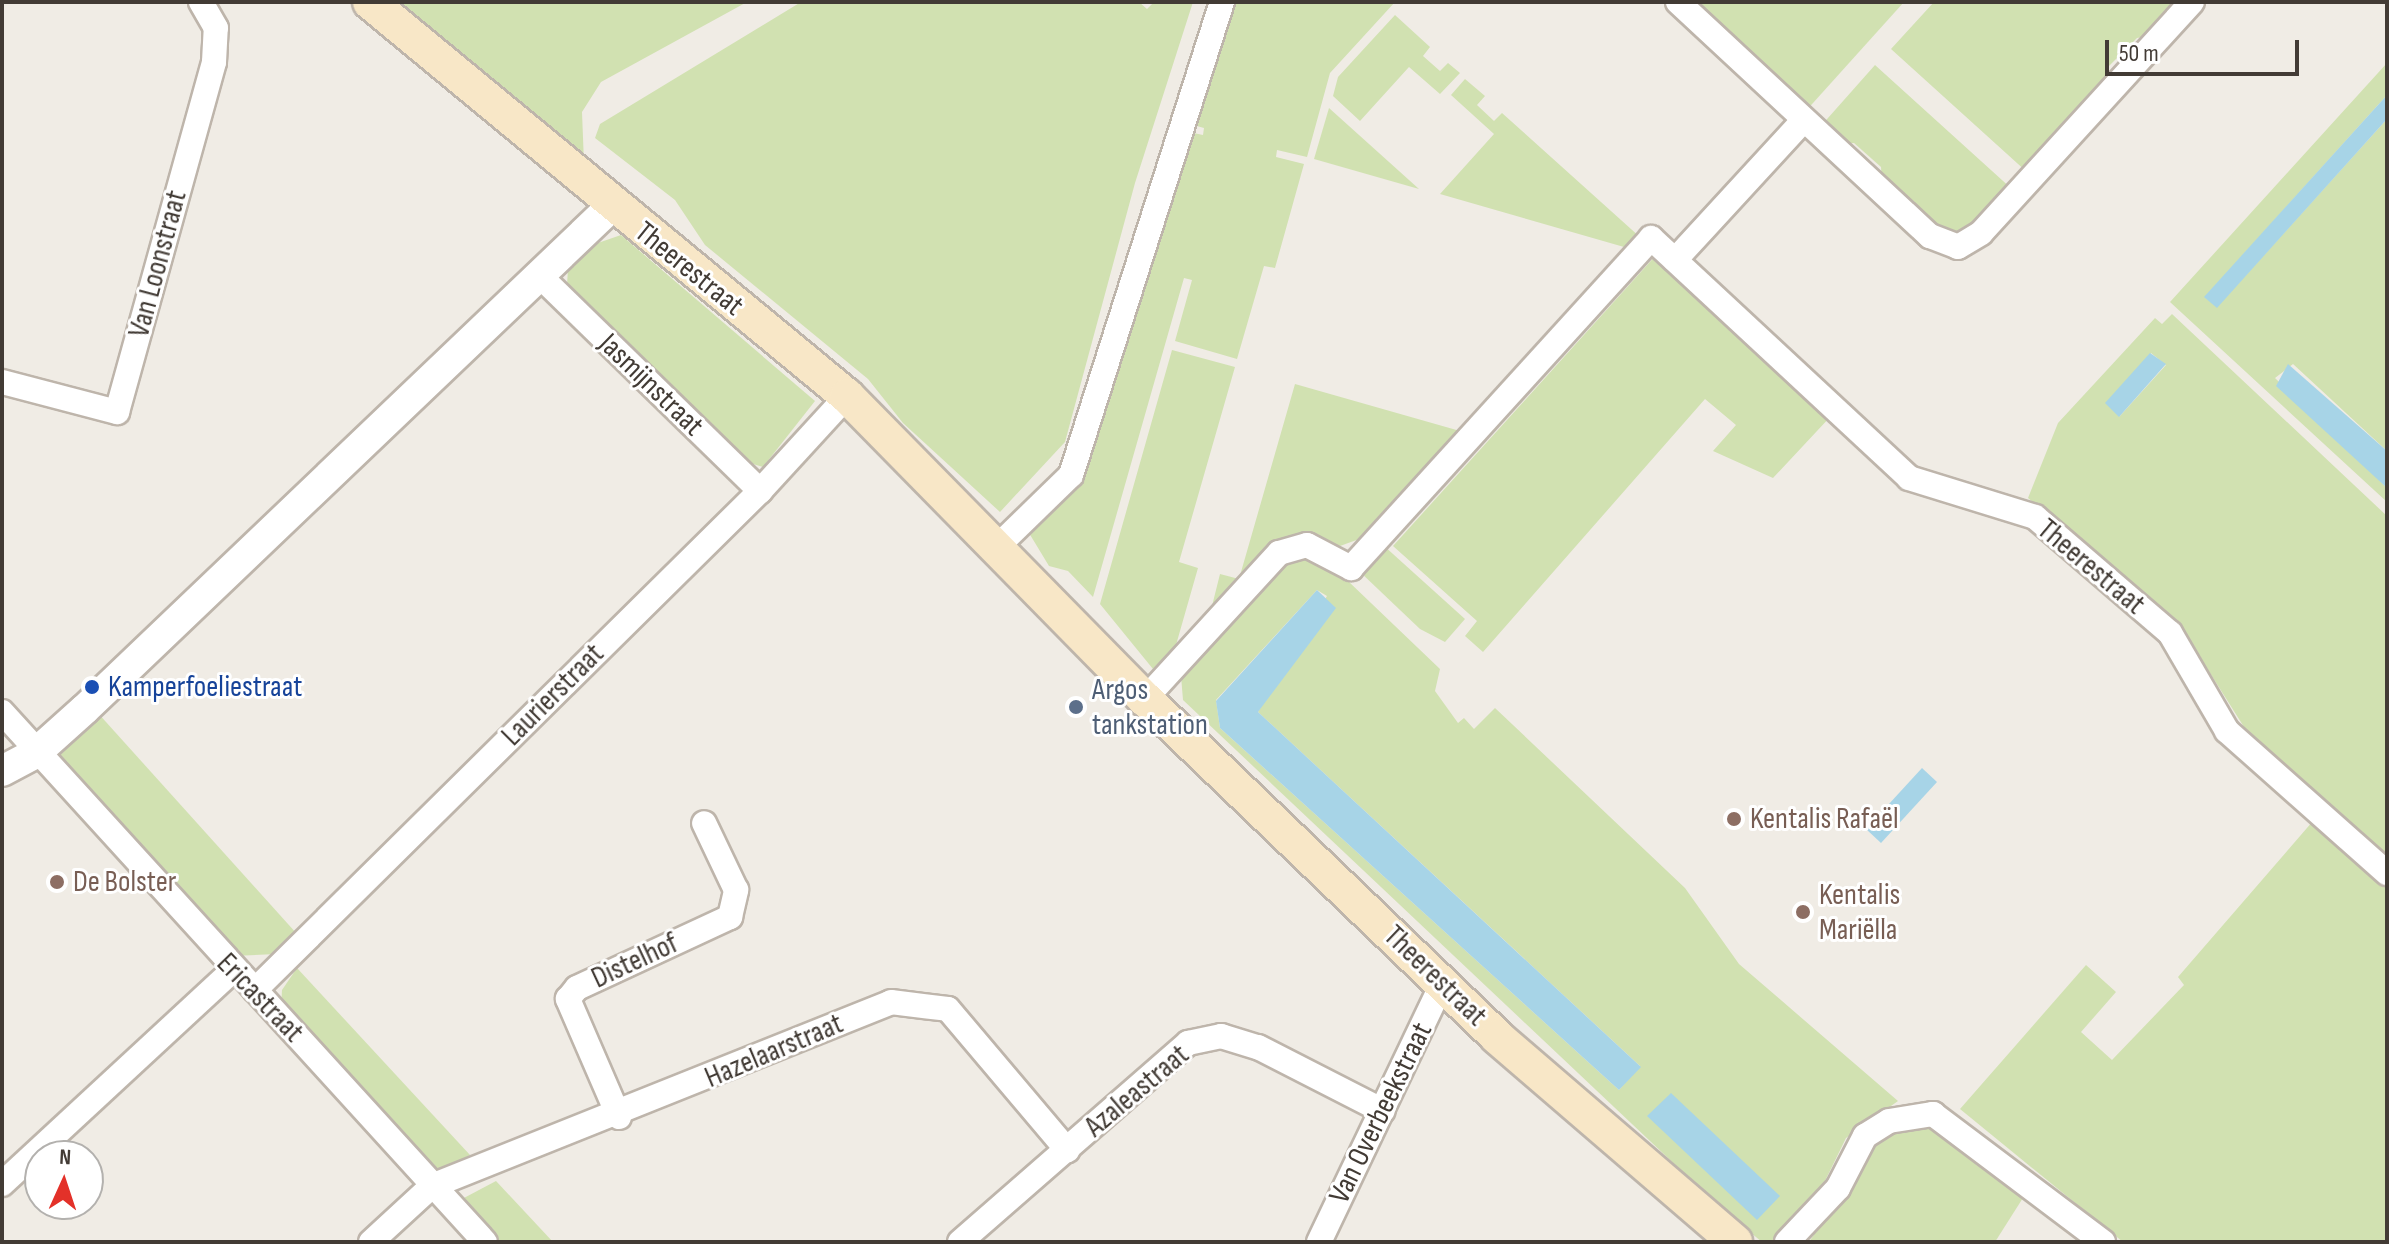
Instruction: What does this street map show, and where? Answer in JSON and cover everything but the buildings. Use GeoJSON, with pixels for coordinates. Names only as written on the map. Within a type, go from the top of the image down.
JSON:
{"type":"FeatureCollection","features":[{"type":"Feature","properties":{"kind":"main road","name":"Theerestraat"},"geometry":{"type":"LineString","coordinates":[[370,2],[612,206],[847,396],[999,545],[1145,699],[1442,984],[1735,1242]]}},
{"type":"Feature","properties":{"kind":"street","name":"Van Loonstraat"},"geometry":{"type":"LineString","coordinates":[[2,382],[117,412],[214,62],[216,28],[201,2]]}},
{"type":"Feature","properties":{"kind":"street"},"geometry":{"type":"LineString","coordinates":[[999,545],[1071,475],[1200,50],[1222,2]]}},
{"type":"Feature","properties":{"kind":"street"},"geometry":{"type":"LineString","coordinates":[[1678,2],[1803,121],[1930,236],[1947,246],[1968,245],[2192,2]]}},
{"type":"Feature","properties":{"kind":"street"},"geometry":{"type":"LineString","coordinates":[[1675,260],[1803,121]]}},
{"type":"Feature","properties":{"kind":"street"},"geometry":{"type":"LineString","coordinates":[[2,771],[37,752],[542,278],[612,206]]}},
{"type":"Feature","properties":{"kind":"street","name":"Theerestraat"},"geometry":{"type":"LineString","coordinates":[[1145,699],[1279,553],[1307,545],[1351,568],[1651,238],[1909,478],[2035,517],[2170,633],[2227,731],[2387,873]]}},
{"type":"Feature","properties":{"kind":"street","name":"Jasmijnstraat"},"geometry":{"type":"LineString","coordinates":[[542,278],[760,491]]}},
{"type":"Feature","properties":{"kind":"street","name":"Laurierstraat"},"geometry":{"type":"LineString","coordinates":[[255,990],[760,491],[847,396]]}},
{"type":"Feature","properties":{"kind":"street","name":"Ericastraat"},"geometry":{"type":"LineString","coordinates":[[2,712],[232,971],[255,990],[485,1242]]}},
{"type":"Feature","properties":{"kind":"street","name":"Distelhof"},"geometry":{"type":"LineString","coordinates":[[619,1117],[568,999],[577,988],[730,917],[736,890],[704,823]]}},
{"type":"Feature","properties":{"kind":"street"},"geometry":{"type":"LineString","coordinates":[[2,1184],[232,971]]}},
{"type":"Feature","properties":{"kind":"street","name":"Van Overbeekstraat"},"geometry":{"type":"LineString","coordinates":[[1319,1242],[1442,984]]}},
{"type":"Feature","properties":{"kind":"street","name":"Hazelaarstraat"},"geometry":{"type":"LineString","coordinates":[[432,1186],[619,1117],[891,1002],[948,1009],[1067,1150]]}},
{"type":"Feature","properties":{"kind":"street","name":"Azaleastraat"},"geometry":{"type":"LineString","coordinates":[[960,1242],[1188,1043],[1221,1036],[1258,1047],[1383,1111]]}},
{"type":"Feature","properties":{"kind":"street"},"geometry":{"type":"LineString","coordinates":[[1787,1242],[1838,1188],[1865,1136],[1889,1121],[1933,1114],[2103,1242]]}},
{"type":"Feature","properties":{"kind":"street"},"geometry":{"type":"LineString","coordinates":[[371,1242],[432,1186]]}},
{"type":"Feature","properties":{"kind":"green space"},"geometry":{"type":"Polygon","coordinates":[[[405,2],[747,2],[601,82],[582,112],[584,163],[397,8],[405,2]]]}},
{"type":"Feature","properties":{"kind":"green space"},"geometry":{"type":"Polygon","coordinates":[[[801,2],[1139,2],[1147,9],[1154,2],[1193,2],[1135,183],[1065,442],[1000,512],[903,423],[868,379],[705,245],[675,200],[595,138],[600,124],[801,2]]]}},
{"type":"Feature","properties":{"kind":"green space"},"geometry":{"type":"Polygon","coordinates":[[[1233,2],[1395,2],[1330,73],[1307,157],[1277,150],[1276,157],[1304,164],[1275,268],[1264,266],[1237,359],[1175,341],[1192,280],[1184,278],[1093,597],[1068,571],[1049,566],[1029,533],[1076,486],[1184,131],[1203,135],[1204,128],[1186,123],[1233,2]]]}},
{"type":"Feature","properties":{"kind":"green space"},"geometry":{"type":"Polygon","coordinates":[[[1688,2],[1904,2],[1804,113],[1688,2]]]}},
{"type":"Feature","properties":{"kind":"green space"},"geometry":{"type":"Polygon","coordinates":[[[1934,2],[2183,2],[2154,35],[2137,38],[2109,66],[2107,87],[2028,173],[1891,49],[1934,2]]]}},
{"type":"Feature","properties":{"kind":"green space"},"geometry":{"type":"Polygon","coordinates":[[[1395,15],[1430,47],[1423,56],[1440,71],[1448,63],[1460,73],[1440,94],[1409,67],[1360,121],[1333,96],[1338,77],[1395,15]]]}},
{"type":"Feature","properties":{"kind":"green space"},"geometry":{"type":"Polygon","coordinates":[[[2387,63],[2387,95],[2205,297],[2217,307],[2387,119],[2387,451],[2293,364],[2275,378],[2387,488],[2387,502],[2170,302],[2387,63]]]}},
{"type":"Feature","properties":{"kind":"green space"},"geometry":{"type":"Polygon","coordinates":[[[1875,65],[2013,190],[1974,230],[1951,238],[1882,184],[1881,167],[1854,143],[1838,144],[1820,127],[1875,65]]]}},
{"type":"Feature","properties":{"kind":"green space"},"geometry":{"type":"Polygon","coordinates":[[[1465,79],[1485,96],[1477,105],[1494,121],[1502,113],[1641,238],[1631,249],[1440,194],[1494,134],[1451,95],[1465,79]]]}},
{"type":"Feature","properties":{"kind":"green space"},"geometry":{"type":"Polygon","coordinates":[[[1329,108],[1419,189],[1314,159],[1329,108]]]}},
{"type":"Feature","properties":{"kind":"green space"},"geometry":{"type":"Polygon","coordinates":[[[621,235],[815,401],[763,467],[743,461],[567,286],[568,268],[595,244],[621,235]]]}},
{"type":"Feature","properties":{"kind":"green space"},"geometry":{"type":"Polygon","coordinates":[[[1658,253],[1831,416],[1773,478],[1713,451],[1736,425],[1705,399],[1483,652],[1465,636],[1477,621],[1393,546],[1658,253]]]}},
{"type":"Feature","properties":{"kind":"green space"},"geometry":{"type":"Polygon","coordinates":[[[2172,314],[2387,516],[2387,855],[2244,727],[2181,627],[2028,498],[2058,423],[2155,318],[2162,324],[2172,314]],[[2151,353],[2119,417],[2166,365],[2151,353]]]}},
{"type":"Feature","properties":{"kind":"green space"},"geometry":{"type":"Polygon","coordinates":[[[1172,350],[1235,367],[1179,562],[1198,568],[1176,645],[1153,669],[1100,604],[1172,350]]]}},
{"type":"Feature","properties":{"kind":"green space"},"geometry":{"type":"Polygon","coordinates":[[[1295,384],[1460,431],[1362,538],[1340,546],[1316,539],[1218,608],[1212,606],[1220,574],[1239,579],[1295,384]]]}},
{"type":"Feature","properties":{"kind":"green space"},"geometry":{"type":"Polygon","coordinates":[[[1383,545],[1465,619],[1445,642],[1420,629],[1359,571],[1383,545]]]}},
{"type":"Feature","properties":{"kind":"green space"},"geometry":{"type":"Polygon","coordinates":[[[1301,555],[1348,581],[1440,669],[1435,691],[1458,723],[1464,718],[1474,729],[1495,708],[1685,888],[1739,964],[1898,1101],[1846,1138],[1824,1183],[1777,1242],[1762,1242],[1722,1209],[1183,700],[1181,676],[1285,560],[1301,555]],[[1317,590],[1216,700],[1220,728],[1619,1090],[1640,1066],[1258,712],[1327,596],[1317,590]]]}},
{"type":"Feature","properties":{"kind":"green space"},"geometry":{"type":"Polygon","coordinates":[[[97,712],[297,934],[277,954],[233,956],[50,756],[97,712]]]}},
{"type":"Feature","properties":{"kind":"green space"},"geometry":{"type":"Polygon","coordinates":[[[2313,821],[2387,887],[2387,1242],[2123,1242],[1960,1109],[2086,965],[2116,992],[2081,1032],[2112,1060],[2184,985],[2178,977],[2313,821]]]}},
{"type":"Feature","properties":{"kind":"green space"},"geometry":{"type":"Polygon","coordinates":[[[297,968],[470,1155],[437,1174],[281,1008],[282,990],[297,968]]]}},
{"type":"Feature","properties":{"kind":"green space"},"geometry":{"type":"Polygon","coordinates":[[[1923,1121],[2028,1190],[1995,1242],[1809,1242],[1877,1140],[1923,1121]]]}},
{"type":"Feature","properties":{"kind":"green space"},"geometry":{"type":"Polygon","coordinates":[[[496,1181],[553,1242],[498,1242],[462,1199],[496,1181]]]}},
{"type":"Feature","properties":{"kind":"water"},"geometry":{"type":"Polygon","coordinates":[[[2387,95],[2387,119],[2217,308],[2204,297],[2387,95]]]}},
{"type":"Feature","properties":{"kind":"water"},"geometry":{"type":"Polygon","coordinates":[[[2150,353],[2166,364],[2119,417],[2105,403],[2150,353]]]}},
{"type":"Feature","properties":{"kind":"water"},"geometry":{"type":"Polygon","coordinates":[[[2288,364],[2387,451],[2387,488],[2276,386],[2288,364]]]}},
{"type":"Feature","properties":{"kind":"water"},"geometry":{"type":"Polygon","coordinates":[[[1317,590],[1336,608],[1258,712],[1641,1067],[1619,1090],[1220,728],[1216,701],[1317,590]]]}},
{"type":"Feature","properties":{"kind":"water"},"geometry":{"type":"Polygon","coordinates":[[[1922,768],[1937,782],[1881,843],[1866,829],[1922,768]]]}},
{"type":"Feature","properties":{"kind":"water"},"geometry":{"type":"Polygon","coordinates":[[[1671,1093],[1780,1196],[1757,1220],[1647,1116],[1671,1093]]]}},
{"type":"Feature","properties":{"kind":"place","name":"Kamperfoeliestraat"},"geometry":{"type":"Point","coordinates":[92,687]}},
{"type":"Feature","properties":{"kind":"place","name":"Argos tankstation"},"geometry":{"type":"Point","coordinates":[1076,707]}},
{"type":"Feature","properties":{"kind":"place","name":"Kentalis Rafaël"},"geometry":{"type":"Point","coordinates":[1734,819]}},
{"type":"Feature","properties":{"kind":"place","name":"De Bolster"},"geometry":{"type":"Point","coordinates":[57,882]}},
{"type":"Feature","properties":{"kind":"place","name":"Kentalis Mariëlla"},"geometry":{"type":"Point","coordinates":[1803,912]}}]}
